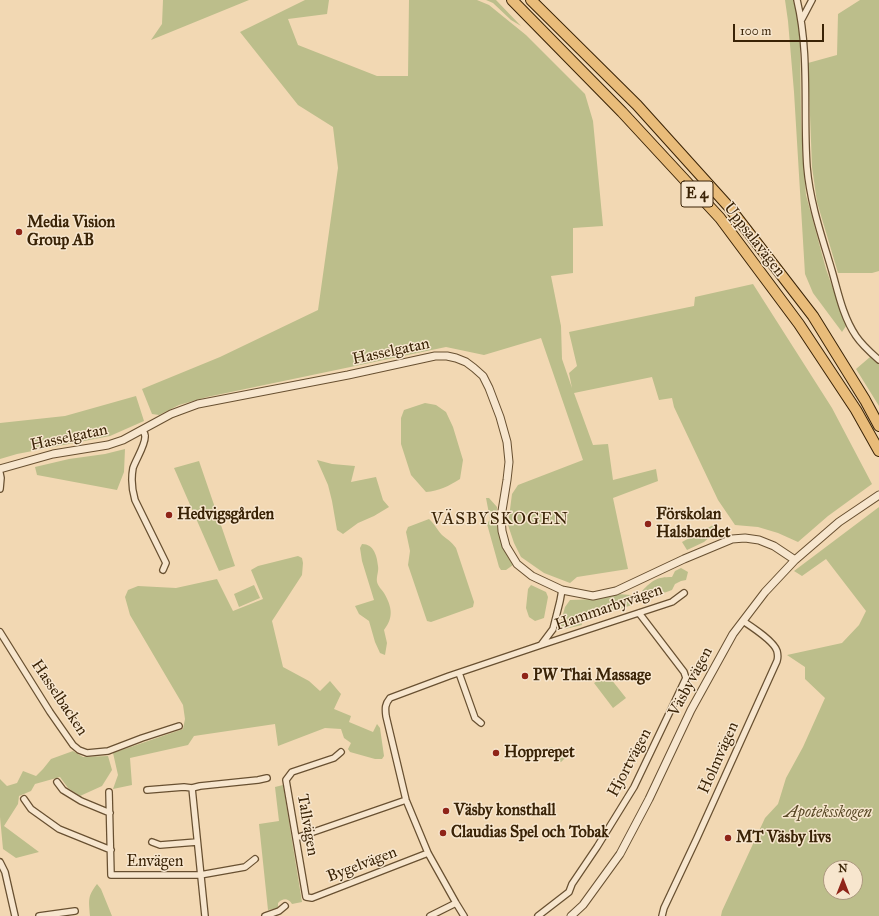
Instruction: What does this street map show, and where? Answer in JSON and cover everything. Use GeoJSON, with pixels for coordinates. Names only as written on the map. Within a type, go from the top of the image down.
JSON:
{"type":"FeatureCollection","features":[{"type":"Feature","properties":{"kind":"highway","name":"Uppsalavägen"},"geometry":{"type":"LineString","coordinates":[[512,0],[622,112],[720,218],[799,324],[856,410],[879,451]]}},
{"type":"Feature","properties":{"kind":"highway","name":"Uppsalavägen"},"geometry":{"type":"LineString","coordinates":[[531,0],[637,105],[729,207],[813,316],[865,400],[879,426]]}},
{"type":"Feature","properties":{"kind":"street"},"geometry":{"type":"LineString","coordinates":[[797,0],[802,19],[807,167],[812,199],[845,314],[856,336],[879,360]]}},
{"type":"Feature","properties":{"kind":"street"},"geometry":{"type":"LineString","coordinates":[[802,19],[812,0]]}},
{"type":"Feature","properties":{"kind":"street","name":"Hasselgatan"},"geometry":{"type":"LineString","coordinates":[[0,469],[53,454],[108,445],[123,440],[171,414],[198,404],[348,375],[435,356],[447,356],[466,362],[483,376],[500,416],[507,442],[509,462],[508,480],[501,517],[502,531],[506,546],[517,564],[532,576],[562,590],[593,596],[616,591],[684,559],[732,539],[745,538],[759,540],[774,546],[795,560]]}},
{"type":"Feature","properties":{"kind":"street"},"geometry":{"type":"LineString","coordinates":[[142,430],[145,436],[143,446],[133,469],[133,493],[166,563],[163,570]]}},
{"type":"Feature","properties":{"kind":"street"},"geometry":{"type":"LineString","coordinates":[[0,473],[0,489]]}},
{"type":"Feature","properties":{"kind":"street","name":"Väsbyvägen"},"geometry":{"type":"LineString","coordinates":[[571,916],[583,905],[620,854],[649,799],[692,710],[733,634],[765,592],[795,560],[839,522],[879,495]]}},
{"type":"Feature","properties":{"kind":"street","name":"Hammarbyvägen"},"geometry":{"type":"LineString","coordinates":[[541,645],[553,629],[562,590]]}},
{"type":"Feature","properties":{"kind":"street","name":"Hammarbyvägen"},"geometry":{"type":"LineString","coordinates":[[464,916],[428,853],[406,800],[386,716],[385,708],[390,698],[541,645],[672,602],[684,593]]}},
{"type":"Feature","properties":{"kind":"street","name":"Hjortvägen"},"geometry":{"type":"LineString","coordinates":[[538,916],[569,892],[572,884],[601,841],[634,787],[686,678],[684,672],[639,613]]}},
{"type":"Feature","properties":{"kind":"street","name":"Holmvägen"},"geometry":{"type":"LineString","coordinates":[[662,916],[664,908],[777,661],[778,655],[774,644],[743,621]]}},
{"type":"Feature","properties":{"kind":"street","name":"Hasselbacken"},"geometry":{"type":"LineString","coordinates":[[0,632],[50,712],[73,745],[79,750],[87,753],[108,751],[179,726]]}},
{"type":"Feature","properties":{"kind":"street"},"geometry":{"type":"LineString","coordinates":[[459,673],[475,718],[481,723]]}},
{"type":"Feature","properties":{"kind":"street","name":"Tallvägen"},"geometry":{"type":"LineString","coordinates":[[306,898],[286,780],[292,772],[334,758],[341,752]]}},
{"type":"Feature","properties":{"kind":"street"},"geometry":{"type":"LineString","coordinates":[[146,790],[184,787],[192,788],[267,778]]}},
{"type":"Feature","properties":{"kind":"street"},"geometry":{"type":"LineString","coordinates":[[57,782],[63,790],[81,801],[110,813]]}},
{"type":"Feature","properties":{"kind":"street"},"geometry":{"type":"LineString","coordinates":[[192,788],[204,916]]}},
{"type":"Feature","properties":{"kind":"street","name":"Envägen"},"geometry":{"type":"LineString","coordinates":[[109,792],[111,876],[200,875]]}},
{"type":"Feature","properties":{"kind":"street","name":"Envägen"},"geometry":{"type":"LineString","coordinates":[[24,800],[31,809],[59,829],[111,850]]}},
{"type":"Feature","properties":{"kind":"street"},"geometry":{"type":"LineString","coordinates":[[296,838],[406,800]]}},
{"type":"Feature","properties":{"kind":"street"},"geometry":{"type":"LineString","coordinates":[[152,842],[160,845],[197,842]]}},
{"type":"Feature","properties":{"kind":"street","name":"Bygelvägen"},"geometry":{"type":"LineString","coordinates":[[306,898],[312,898],[428,853]]}},
{"type":"Feature","properties":{"kind":"street"},"geometry":{"type":"LineString","coordinates":[[200,875],[245,867],[255,859]]}},
{"type":"Feature","properties":{"kind":"street"},"geometry":{"type":"LineString","coordinates":[[0,862],[5,872],[15,916]]}},
{"type":"Feature","properties":{"kind":"street"},"geometry":{"type":"LineString","coordinates":[[430,916],[456,904]]}},
{"type":"Feature","properties":{"kind":"street"},"geometry":{"type":"LineString","coordinates":[[265,916],[279,911],[285,906]]}},
{"type":"Feature","properties":{"kind":"street"},"geometry":{"type":"LineString","coordinates":[[39,916],[75,911]]}},
{"type":"Feature","properties":{"kind":"green space"},"geometry":{"type":"Polygon","coordinates":[[[163,0],[249,0],[151,40],[162,24],[163,0]]]}},
{"type":"Feature","properties":{"kind":"green space"},"geometry":{"type":"Polygon","coordinates":[[[305,0],[329,0],[327,14],[288,19],[298,45],[377,76],[408,76],[409,0],[477,0],[489,5],[526,35],[585,94],[593,121],[603,226],[573,228],[573,273],[551,276],[561,326],[562,359],[572,388],[569,373],[577,366],[569,332],[694,306],[695,297],[753,284],[832,408],[872,484],[828,516],[798,542],[778,533],[758,527],[735,525],[718,500],[674,407],[672,398],[659,400],[652,377],[574,393],[593,445],[608,444],[613,480],[656,469],[658,481],[613,498],[628,569],[577,577],[570,583],[544,573],[521,557],[514,543],[508,525],[512,494],[518,485],[583,460],[541,338],[484,355],[446,347],[207,397],[179,405],[159,415],[152,414],[142,389],[220,357],[318,310],[338,168],[333,127],[298,105],[240,32],[305,0]]]}},
{"type":"Feature","properties":{"kind":"green space"},"geometry":{"type":"Polygon","coordinates":[[[486,0],[496,0],[521,26],[511,20],[493,3],[486,0]]]}},
{"type":"Feature","properties":{"kind":"green space"},"geometry":{"type":"Polygon","coordinates":[[[785,0],[793,0],[798,17],[803,163],[806,195],[826,269],[846,326],[842,332],[813,293],[805,274],[794,92],[785,0]]]}},
{"type":"Feature","properties":{"kind":"green space"},"geometry":{"type":"Polygon","coordinates":[[[860,0],[879,0],[879,271],[872,273],[838,273],[817,202],[812,167],[808,63],[837,55],[838,14],[860,0]]]}},
{"type":"Feature","properties":{"kind":"green space"},"geometry":{"type":"Polygon","coordinates":[[[870,357],[879,365],[879,406],[856,369],[870,357]]]}},
{"type":"Feature","properties":{"kind":"green space"},"geometry":{"type":"Polygon","coordinates":[[[136,396],[144,421],[110,436],[17,454],[0,459],[0,423],[65,416],[136,396]]]}},
{"type":"Feature","properties":{"kind":"green space"},"geometry":{"type":"Polygon","coordinates":[[[425,403],[436,405],[446,412],[453,427],[463,460],[460,479],[444,488],[426,492],[411,475],[401,444],[401,418],[404,410],[425,403]]]}},
{"type":"Feature","properties":{"kind":"green space"},"geometry":{"type":"Polygon","coordinates":[[[125,449],[124,472],[117,490],[37,475],[35,467],[69,459],[105,454],[125,449]]]}},
{"type":"Feature","properties":{"kind":"green space"},"geometry":{"type":"Polygon","coordinates":[[[317,460],[332,464],[355,466],[351,482],[376,477],[383,500],[389,507],[358,523],[343,534],[337,530],[328,485],[317,460]]]}},
{"type":"Feature","properties":{"kind":"green space"},"geometry":{"type":"Polygon","coordinates":[[[199,461],[235,566],[219,571],[174,468],[199,461]]]}},
{"type":"Feature","properties":{"kind":"green space"},"geometry":{"type":"Polygon","coordinates":[[[486,498],[489,498],[497,507],[497,523],[500,538],[505,552],[513,565],[506,570],[501,570],[499,567],[487,524],[490,519],[486,498]]]}},
{"type":"Feature","properties":{"kind":"green space","name":"Apoteksskogen"},"geometry":{"type":"Polygon","coordinates":[[[879,507],[879,916],[721,916],[765,818],[778,804],[786,778],[803,747],[825,698],[805,679],[805,667],[787,655],[842,643],[859,625],[866,611],[826,559],[802,576],[794,571],[879,507]]]}},
{"type":"Feature","properties":{"kind":"green space"},"geometry":{"type":"Polygon","coordinates":[[[429,519],[442,535],[456,548],[474,602],[473,607],[431,622],[427,621],[408,565],[410,551],[406,532],[408,527],[429,519]]]}},
{"type":"Feature","properties":{"kind":"green space"},"geometry":{"type":"Polygon","coordinates":[[[715,524],[718,530],[704,542],[687,550],[682,542],[715,524]]]}},
{"type":"Feature","properties":{"kind":"green space"},"geometry":{"type":"Polygon","coordinates":[[[362,544],[372,548],[376,555],[378,562],[377,582],[387,598],[390,607],[391,616],[384,630],[387,643],[385,655],[380,653],[369,621],[359,614],[355,606],[374,600],[362,561],[360,548],[362,544]]]}},
{"type":"Feature","properties":{"kind":"green space"},"geometry":{"type":"Polygon","coordinates":[[[298,556],[302,558],[302,575],[272,621],[283,667],[309,681],[320,691],[330,681],[341,694],[334,709],[351,716],[349,722],[373,732],[377,724],[380,728],[384,756],[382,759],[375,759],[350,752],[348,749],[351,743],[344,738],[341,729],[325,728],[278,746],[275,724],[194,736],[188,745],[130,758],[132,785],[113,789],[118,775],[113,753],[183,729],[185,719],[183,705],[130,615],[125,597],[128,590],[138,586],[176,588],[217,579],[233,611],[263,599],[251,570],[258,566],[298,556]]]}},
{"type":"Feature","properties":{"kind":"green space"},"geometry":{"type":"Polygon","coordinates":[[[681,568],[688,572],[686,580],[675,584],[672,590],[650,598],[642,597],[642,591],[652,582],[662,578],[672,577],[675,571],[681,568]]]}},
{"type":"Feature","properties":{"kind":"green space"},"geometry":{"type":"Polygon","coordinates":[[[254,585],[260,598],[239,607],[234,594],[254,585]]]}},
{"type":"Feature","properties":{"kind":"green space"},"geometry":{"type":"Polygon","coordinates":[[[531,585],[546,592],[548,597],[544,618],[535,621],[529,617],[526,608],[528,589],[531,585]]]}},
{"type":"Feature","properties":{"kind":"green space"},"geometry":{"type":"Polygon","coordinates":[[[618,594],[631,595],[634,602],[632,605],[581,622],[582,625],[565,629],[560,625],[565,607],[570,600],[597,599],[618,594]]]}},
{"type":"Feature","properties":{"kind":"green space"},"geometry":{"type":"Polygon","coordinates":[[[607,674],[626,698],[613,708],[594,683],[607,674]]]}},
{"type":"Feature","properties":{"kind":"green space"},"geometry":{"type":"Polygon","coordinates":[[[551,747],[562,751],[568,750],[571,752],[561,762],[547,749],[551,747]]]}},
{"type":"Feature","properties":{"kind":"green space"},"geometry":{"type":"Polygon","coordinates":[[[73,751],[83,757],[108,756],[112,770],[102,786],[80,796],[68,788],[60,777],[35,784],[31,791],[19,796],[18,804],[4,826],[39,852],[16,858],[3,849],[0,817],[0,779],[7,786],[17,783],[23,771],[36,776],[51,759],[73,751]]]}},
{"type":"Feature","properties":{"kind":"green space"},"geometry":{"type":"Polygon","coordinates":[[[283,785],[302,902],[292,904],[287,900],[282,900],[278,903],[278,908],[268,910],[259,824],[279,821],[275,787],[283,785]]]}},
{"type":"Feature","properties":{"kind":"green space"},"geometry":{"type":"Polygon","coordinates":[[[97,884],[101,889],[112,916],[90,916],[89,899],[97,884]]]}},
{"type":"Feature","properties":{"kind":"place","name":"Media Vision Group AB"},"geometry":{"type":"Point","coordinates":[19,232]}},
{"type":"Feature","properties":{"kind":"place","name":"Hedvigsgården"},"geometry":{"type":"Point","coordinates":[169,515]}},
{"type":"Feature","properties":{"kind":"place","name":"Förskolan Halsbandet"},"geometry":{"type":"Point","coordinates":[648,524]}},
{"type":"Feature","properties":{"kind":"place","name":"PW Thai Massage"},"geometry":{"type":"Point","coordinates":[525,676]}},
{"type":"Feature","properties":{"kind":"place","name":"Hopprepet"},"geometry":{"type":"Point","coordinates":[496,753]}},
{"type":"Feature","properties":{"kind":"place","name":"Väsby konsthall"},"geometry":{"type":"Point","coordinates":[446,811]}},
{"type":"Feature","properties":{"kind":"place","name":"Claudias Spel och Tobak"},"geometry":{"type":"Point","coordinates":[443,833]}},
{"type":"Feature","properties":{"kind":"place","name":"MT Väsby livs"},"geometry":{"type":"Point","coordinates":[728,838]}},
{"type":"Feature","properties":{"kind":"district","name":"VÄSBYSKOGEN"},"geometry":{"type":"Point","coordinates":[500,520]}}]}
